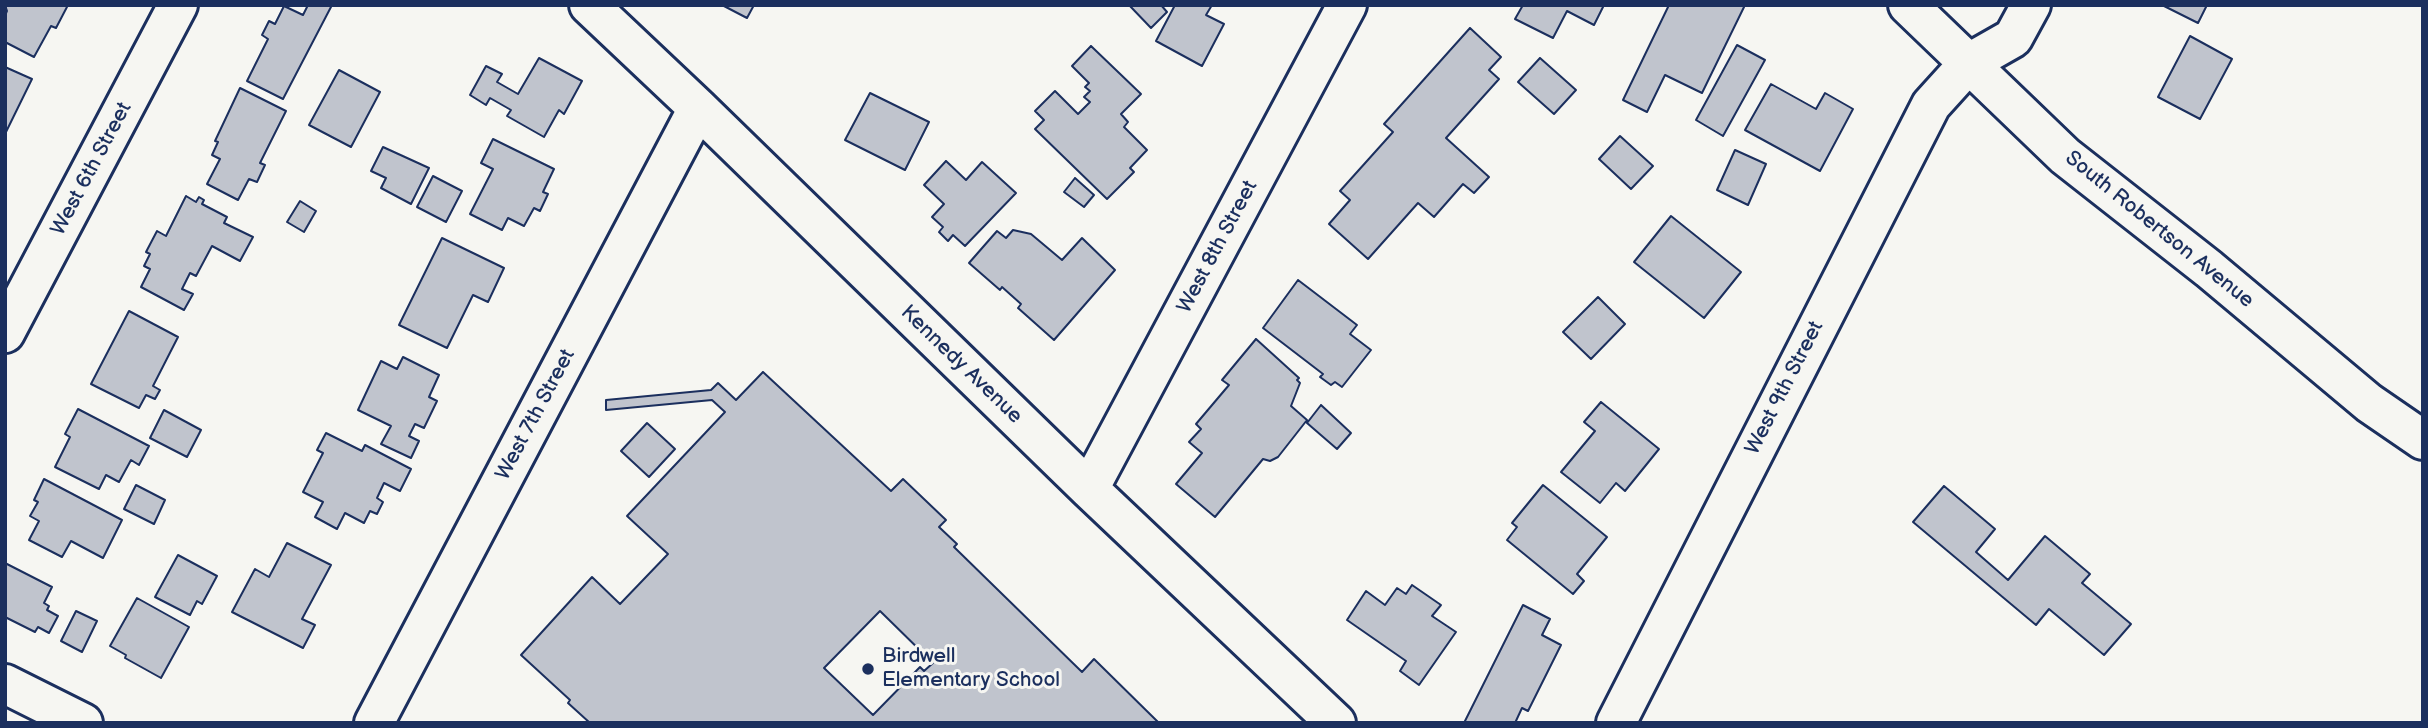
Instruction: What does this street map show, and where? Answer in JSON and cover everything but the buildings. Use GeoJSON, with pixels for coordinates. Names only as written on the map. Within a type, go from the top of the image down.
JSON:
{"type":"FeatureCollection","features":[{"type":"Feature","properties":{"kind":"street","name":"West 6th Street"},"geometry":{"type":"LineString","coordinates":[[5,333],[178,5]]}},
{"type":"Feature","properties":{"kind":"street","name":"Kennedy Avenue"},"geometry":{"type":"LineString","coordinates":[[589,5],[1089,489],[1336,723]]}},
{"type":"Feature","properties":{"kind":"street","name":"West 8th Street"},"geometry":{"type":"LineString","coordinates":[[1089,489],[1347,5]]}},
{"type":"Feature","properties":{"kind":"street","name":"South Robertson Avenue"},"geometry":{"type":"LineString","coordinates":[[1908,5],[2065,156],[2209,269],[2369,403],[2423,440]]}},
{"type":"Feature","properties":{"kind":"street","name":"West 9th Street"},"geometry":{"type":"LineString","coordinates":[[1616,723],[1931,105],[1969,63],[2013,38],[2031,5]]}},
{"type":"Feature","properties":{"kind":"street","name":"West 7th Street"},"geometry":{"type":"LineString","coordinates":[[374,723],[698,108]]}},
{"type":"Feature","properties":{"kind":"street"},"geometry":{"type":"LineString","coordinates":[[5,684],[83,723]]}},
{"type":"Feature","properties":{"kind":"place","name":"Birdwell Elementary School"},"geometry":{"type":"Point","coordinates":[868,669]}}]}
